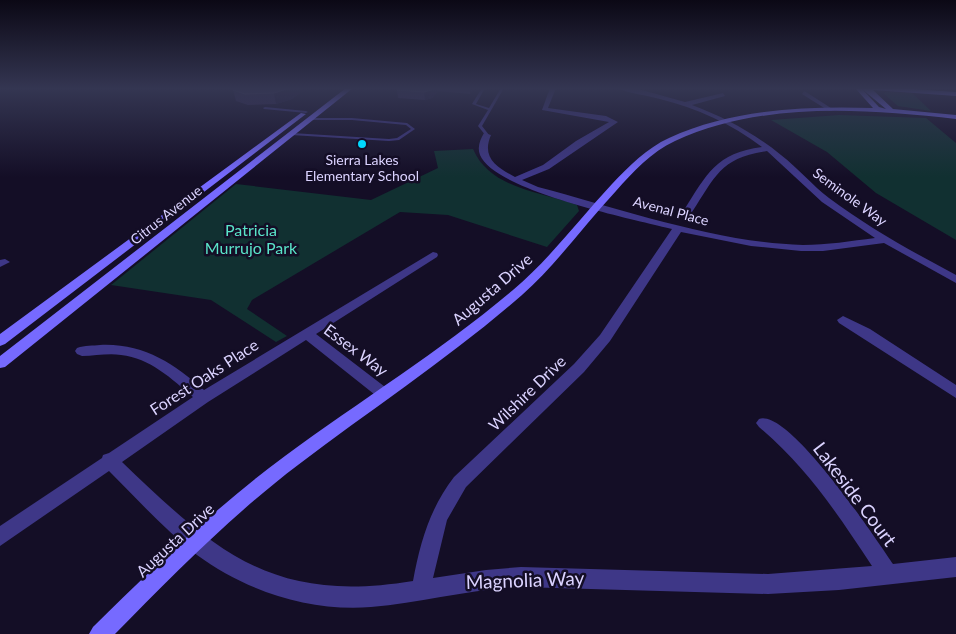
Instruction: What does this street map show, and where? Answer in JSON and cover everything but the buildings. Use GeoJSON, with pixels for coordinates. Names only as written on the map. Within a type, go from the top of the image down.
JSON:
{"type":"FeatureCollection","features":[{"type":"Feature","properties":{"kind":"main road","name":"Citrus Avenue"},"geometry":{"type":"LineString","coordinates":[[3,336],[304,118]]}},
{"type":"Feature","properties":{"kind":"main road","name":"Citrus Avenue"},"geometry":{"type":"LineString","coordinates":[[0,363],[292,134],[306,118]]}},
{"type":"Feature","properties":{"kind":"main road","name":"Augusta Drive"},"geometry":{"type":"LineString","coordinates":[[100,634],[195,542],[290,462],[487,318],[522,289],[630,169],[656,148],[686,134],[725,122],[749,118]]}},
{"type":"Feature","properties":{"kind":"street"},"geometry":{"type":"LineString","coordinates":[[515,180],[546,167],[579,142],[612,125],[612,120],[596,118]]}},
{"type":"Feature","properties":{"kind":"street","name":"Seminole Way"},"geometry":{"type":"LineString","coordinates":[[715,118],[744,132],[768,149],[820,196],[885,240],[956,280]]}},
{"type":"Feature","properties":{"kind":"street","name":"Avenal Place"},"geometry":{"type":"LineString","coordinates":[[487,135],[482,143],[484,155],[496,168],[515,180],[535,189],[678,228],[735,241],[801,248],[844,246],[885,240]]}},
{"type":"Feature","properties":{"kind":"street"},"geometry":{"type":"LineString","coordinates":[[689,210],[723,162],[742,152],[768,149]]}},
{"type":"Feature","properties":{"kind":"street","name":"Wilshire Drive"},"geometry":{"type":"LineString","coordinates":[[421,590],[434,529],[449,495],[460,482],[579,368],[605,338],[678,228]]}},
{"type":"Feature","properties":{"kind":"street","name":"Forest Oaks Place"},"geometry":{"type":"LineString","coordinates":[[0,537],[109,460],[203,398],[433,255]]}},
{"type":"Feature","properties":{"kind":"street"},"geometry":{"type":"LineString","coordinates":[[843,320],[865,332],[956,392]]}},
{"type":"Feature","properties":{"kind":"street","name":"Essex Way"},"geometry":{"type":"LineString","coordinates":[[306,334],[384,394]]}},
{"type":"Feature","properties":{"kind":"street"},"geometry":{"type":"LineString","coordinates":[[82,351],[122,350],[145,356],[165,366],[203,398]]}},
{"type":"Feature","properties":{"kind":"street","name":"Lakeside Court"},"geometry":{"type":"LineString","coordinates":[[764,423],[794,448],[813,468],[888,574]]}},
{"type":"Feature","properties":{"kind":"street","name":"Magnolia Way"},"geometry":{"type":"LineString","coordinates":[[109,460],[195,542],[220,560],[252,577],[297,591],[323,596],[381,597],[482,578],[515,577],[766,584],[851,579],[956,567]]}},
{"type":"Feature","properties":{"kind":"lane"},"geometry":{"type":"LineString","coordinates":[[292,134],[389,140],[398,138],[413,129],[407,124],[336,118]]}},
{"type":"Feature","properties":{"kind":"lane"},"geometry":{"type":"LineString","coordinates":[[485,118],[480,126],[487,135]]}},
{"type":"Feature","properties":{"kind":"green space"},"geometry":{"type":"Polygon","coordinates":[[[804,118],[926,118],[956,143],[956,240],[876,193],[827,152],[771,120],[804,118]]]}},
{"type":"Feature","properties":{"kind":"green space","name":"Patricia Murrujo Park"},"geometry":{"type":"Polygon","coordinates":[[[473,149],[481,162],[504,181],[577,205],[579,211],[547,247],[448,215],[400,212],[252,300],[247,309],[287,336],[276,342],[211,300],[111,285],[236,184],[371,200],[438,168],[434,151],[473,149]]]}},
{"type":"Feature","properties":{"kind":"place","name":"Sierra Lakes Elementary School"},"geometry":{"type":"Point","coordinates":[362,144]}}]}
